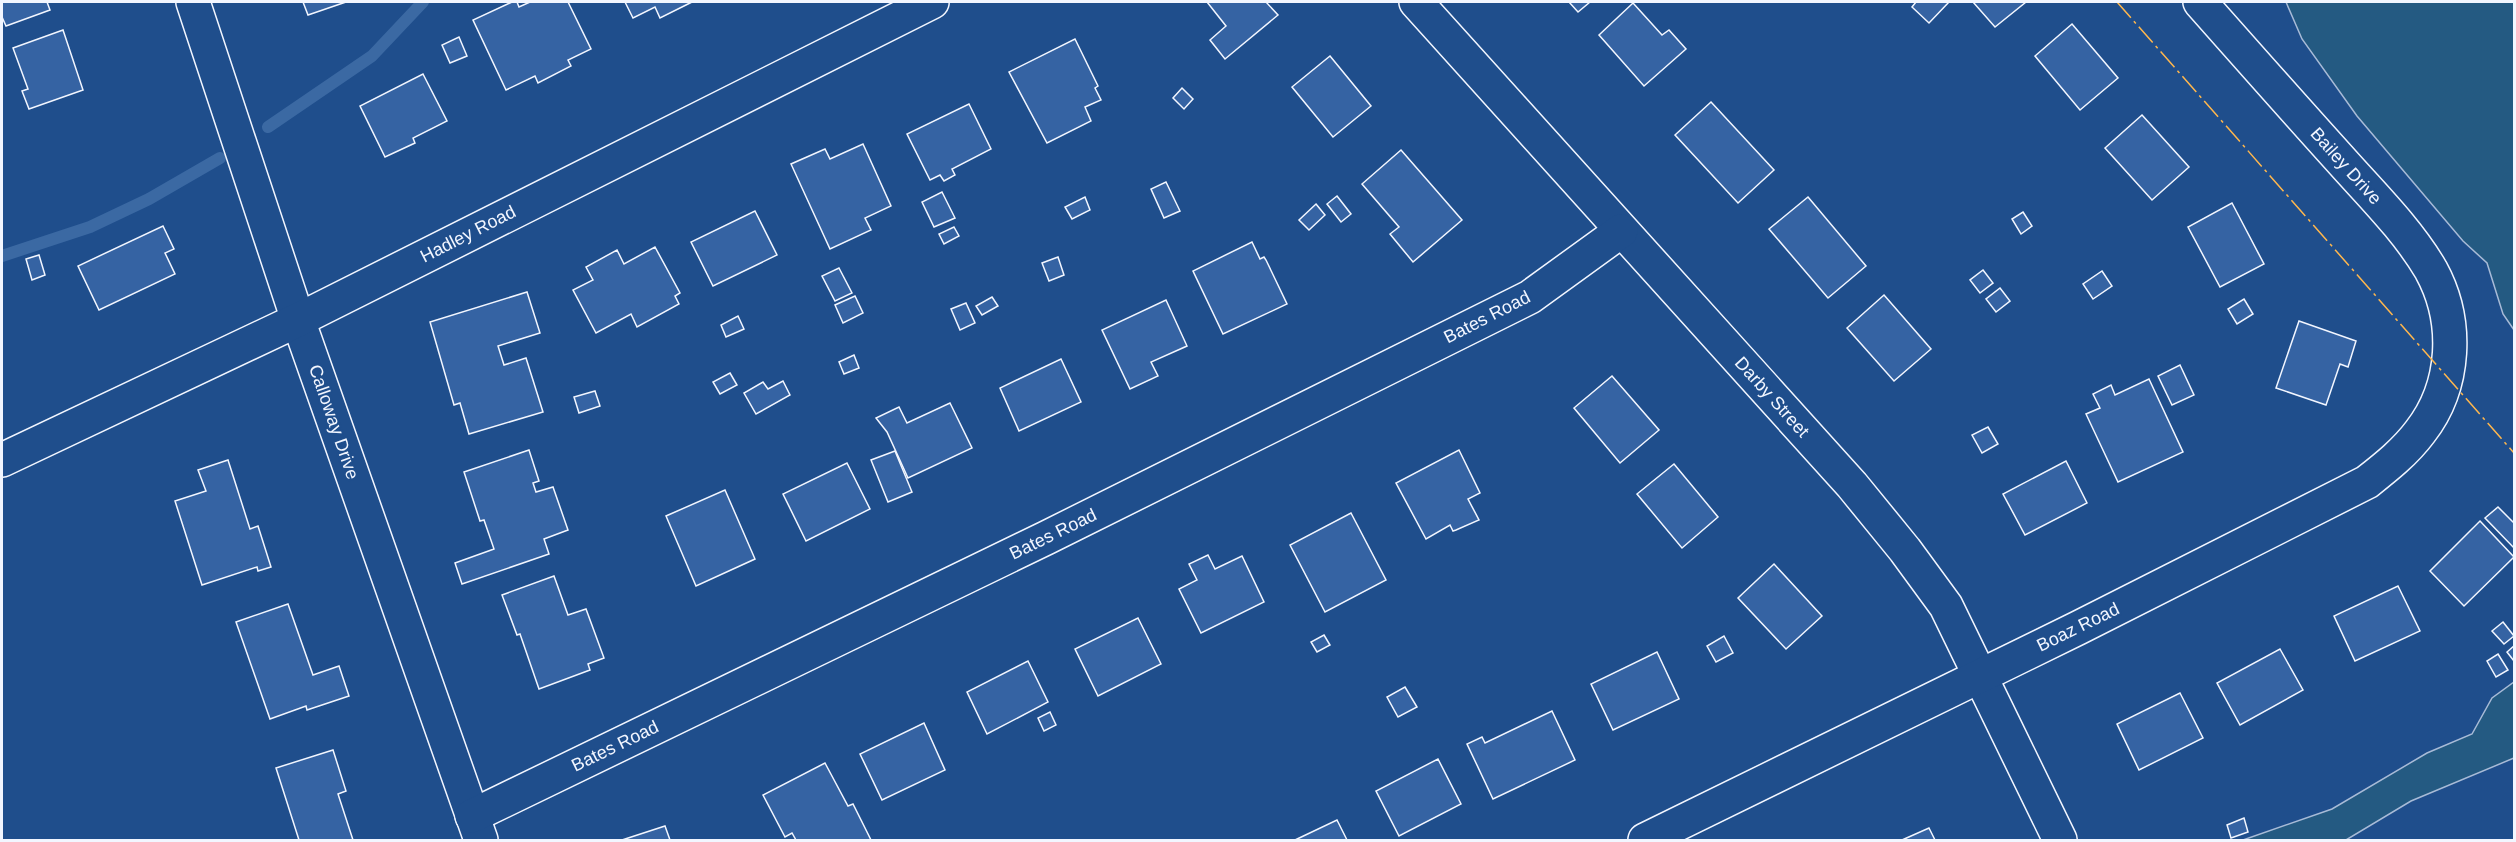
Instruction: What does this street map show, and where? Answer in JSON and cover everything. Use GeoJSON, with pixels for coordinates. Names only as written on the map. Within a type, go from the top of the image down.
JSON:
{"type":"FeatureCollection","features":[{"type":"Feature","properties":{"kind":"street","name":"Calloway Drive"},"geometry":{"type":"LineString","coordinates":[[193,2],[298,320],[476,828]]}},
{"type":"Feature","properties":{"kind":"street","name":"Hadley Road"},"geometry":{"type":"LineString","coordinates":[[2,460],[298,320],[933,2]]}},
{"type":"Feature","properties":{"kind":"street","name":"Darby Street"},"geometry":{"type":"LineString","coordinates":[[1416,2],[1852,485],[1905,550],[1946,606],[2060,840]]}},
{"type":"Feature","properties":{"kind":"street","name":"Bailey Drive"},"geometry":{"type":"LineString","coordinates":[[2200,2],[2400,227],[2431,270],[2448,312],[2451,352]]}},
{"type":"Feature","properties":{"kind":"street","name":"Bates Road"},"geometry":{"type":"LineString","coordinates":[[476,828],[1046,538],[1530,297],[1621,231]]}},
{"type":"Feature","properties":{"kind":"street","name":"Boaz Road"},"geometry":{"type":"LineString","coordinates":[[1645,840],[2089,622],[2367,482],[2396,459],[2421,432],[2443,392],[2451,352]]}},
{"type":"Feature","properties":{"kind":"shaded area"},"geometry":{"type":"Polygon","coordinates":[[[2286,2],[2514,2],[2514,330],[2503,314],[2487,263],[2463,241],[2357,116],[2302,39],[2286,2]]]}},
{"type":"Feature","properties":{"kind":"shaded area"},"geometry":{"type":"Polygon","coordinates":[[[2514,682],[2514,758],[2411,801],[2346,840],[2243,840],[2332,809],[2427,753],[2472,734],[2492,698],[2514,682]]]}},
{"type":"Feature","properties":{"kind":"building"},"geometry":{"type":"Polygon","coordinates":[[[2,2],[47,2],[50,10],[6,26],[2,17],[2,2]]]}},
{"type":"Feature","properties":{"kind":"building"},"geometry":{"type":"Polygon","coordinates":[[[303,2],[346,2],[308,15],[303,2]]]}},
{"type":"Feature","properties":{"kind":"building"},"geometry":{"type":"Polygon","coordinates":[[[512,2],[517,2],[519,7],[530,2],[568,2],[591,49],[568,60],[571,66],[538,83],[535,76],[506,90],[473,20],[512,2]]]}},
{"type":"Feature","properties":{"kind":"building"},"geometry":{"type":"Polygon","coordinates":[[[625,2],[692,2],[660,18],[655,7],[633,18],[625,2]]]}},
{"type":"Feature","properties":{"kind":"building"},"geometry":{"type":"Polygon","coordinates":[[[1207,2],[1266,2],[1278,15],[1225,59],[1210,40],[1226,26],[1207,2]]]}},
{"type":"Feature","properties":{"kind":"building"},"geometry":{"type":"Polygon","coordinates":[[[1569,2],[1590,2],[1578,12],[1569,2]]]}},
{"type":"Feature","properties":{"kind":"building"},"geometry":{"type":"Polygon","coordinates":[[[1916,2],[1949,2],[1929,23],[1912,7],[1916,2]]]}},
{"type":"Feature","properties":{"kind":"building"},"geometry":{"type":"Polygon","coordinates":[[[1973,2],[2026,2],[1995,27],[1973,2]]]}},
{"type":"Feature","properties":{"kind":"building"},"geometry":{"type":"Polygon","coordinates":[[[1633,3],[1662,35],[1669,30],[1686,49],[1644,86],[1599,35],[1633,3]]]}},
{"type":"Feature","properties":{"kind":"building"},"geometry":{"type":"Polygon","coordinates":[[[2072,24],[2118,78],[2080,110],[2035,56],[2072,24]]]}},
{"type":"Feature","properties":{"kind":"building"},"geometry":{"type":"Polygon","coordinates":[[[63,30],[83,90],[29,109],[22,91],[28,89],[13,48],[63,30]]]}},
{"type":"Feature","properties":{"kind":"building"},"geometry":{"type":"Polygon","coordinates":[[[459,37],[467,56],[450,63],[442,45],[459,37]]]}},
{"type":"Feature","properties":{"kind":"building"},"geometry":{"type":"Polygon","coordinates":[[[1075,39],[1098,86],[1095,88],[1101,100],[1085,107],[1091,121],[1047,143],[1009,72],[1075,39]]]}},
{"type":"Feature","properties":{"kind":"building"},"geometry":{"type":"Polygon","coordinates":[[[1330,56],[1371,106],[1333,137],[1292,87],[1330,56]]]}},
{"type":"Feature","properties":{"kind":"building"},"geometry":{"type":"Polygon","coordinates":[[[423,74],[447,121],[413,138],[415,143],[385,157],[360,106],[423,74]]]}},
{"type":"Feature","properties":{"kind":"building"},"geometry":{"type":"Polygon","coordinates":[[[1182,88],[1193,99],[1184,109],[1173,98],[1182,88]]]}},
{"type":"Feature","properties":{"kind":"building"},"geometry":{"type":"Polygon","coordinates":[[[1711,102],[1774,170],[1738,203],[1675,135],[1711,102]]]}},
{"type":"Feature","properties":{"kind":"building"},"geometry":{"type":"Polygon","coordinates":[[[969,104],[991,149],[952,169],[955,175],[944,181],[940,175],[930,180],[907,134],[969,104]]]}},
{"type":"Feature","properties":{"kind":"building"},"geometry":{"type":"Polygon","coordinates":[[[2142,115],[2189,167],[2152,200],[2105,148],[2142,115]]]}},
{"type":"Feature","properties":{"kind":"building"},"geometry":{"type":"Polygon","coordinates":[[[863,144],[891,206],[865,218],[871,230],[830,249],[791,164],[825,149],[830,159],[863,144]]]}},
{"type":"Feature","properties":{"kind":"building"},"geometry":{"type":"Polygon","coordinates":[[[1401,150],[1462,220],[1413,262],[1390,234],[1399,227],[1362,184],[1401,150]]]}},
{"type":"Feature","properties":{"kind":"building"},"geometry":{"type":"Polygon","coordinates":[[[1166,182],[1180,211],[1164,218],[1151,189],[1166,182]]]}},
{"type":"Feature","properties":{"kind":"building"},"geometry":{"type":"Polygon","coordinates":[[[942,192],[955,218],[934,227],[922,202],[942,192]]]}},
{"type":"Feature","properties":{"kind":"building"},"geometry":{"type":"Polygon","coordinates":[[[1337,196],[1351,214],[1341,222],[1327,204],[1337,196]]]}},
{"type":"Feature","properties":{"kind":"building"},"geometry":{"type":"Polygon","coordinates":[[[1085,197],[1090,210],[1072,219],[1065,207],[1085,197]]]}},
{"type":"Feature","properties":{"kind":"building"},"geometry":{"type":"Polygon","coordinates":[[[1808,197],[1866,266],[1828,298],[1769,229],[1808,197]]]}},
{"type":"Feature","properties":{"kind":"building"},"geometry":{"type":"Polygon","coordinates":[[[2232,203],[2264,264],[2220,287],[2188,227],[2232,203]]]}},
{"type":"Feature","properties":{"kind":"building"},"geometry":{"type":"Polygon","coordinates":[[[1316,204],[1325,215],[1309,230],[1299,220],[1316,204]]]}},
{"type":"Feature","properties":{"kind":"building"},"geometry":{"type":"Polygon","coordinates":[[[755,211],[777,255],[713,286],[691,242],[755,211]]]}},
{"type":"Feature","properties":{"kind":"building"},"geometry":{"type":"Polygon","coordinates":[[[2023,212],[2032,226],[2021,234],[2012,219],[2023,212]]]}},
{"type":"Feature","properties":{"kind":"building"},"geometry":{"type":"Polygon","coordinates":[[[163,226],[174,249],[165,253],[175,274],[99,310],[78,266],[163,226]]]}},
{"type":"Feature","properties":{"kind":"building"},"geometry":{"type":"Polygon","coordinates":[[[954,227],[959,236],[944,244],[939,234],[954,227]]]}},
{"type":"Feature","properties":{"kind":"building"},"geometry":{"type":"Polygon","coordinates":[[[1252,242],[1260,259],[1264,257],[1266,260],[1287,304],[1223,334],[1193,271],[1252,242]]]}},
{"type":"Feature","properties":{"kind":"building"},"geometry":{"type":"Polygon","coordinates":[[[655,247],[680,293],[675,296],[679,304],[637,327],[631,314],[596,333],[573,290],[593,280],[586,267],[617,250],[624,264],[655,247]]]}},
{"type":"Feature","properties":{"kind":"building"},"geometry":{"type":"Polygon","coordinates":[[[39,255],[45,275],[32,280],[26,259],[39,255]]]}},
{"type":"Feature","properties":{"kind":"building"},"geometry":{"type":"Polygon","coordinates":[[[1058,257],[1064,275],[1049,281],[1042,263],[1058,257]]]}},
{"type":"Feature","properties":{"kind":"building"},"geometry":{"type":"Polygon","coordinates":[[[839,268],[852,293],[835,301],[822,276],[839,268]]]}},
{"type":"Feature","properties":{"kind":"building"},"geometry":{"type":"Polygon","coordinates":[[[1983,270],[1993,283],[1980,293],[1970,280],[1983,270]]]}},
{"type":"Feature","properties":{"kind":"building"},"geometry":{"type":"Polygon","coordinates":[[[2102,271],[2112,286],[2093,299],[2083,284],[2102,271]]]}},
{"type":"Feature","properties":{"kind":"building"},"geometry":{"type":"Polygon","coordinates":[[[2000,288],[2010,301],[1996,312],[1986,299],[2000,288]]]}},
{"type":"Feature","properties":{"kind":"building"},"geometry":{"type":"Polygon","coordinates":[[[527,292],[540,333],[498,346],[504,365],[526,358],[543,412],[469,434],[460,403],[454,405],[430,322],[527,292]]]}},
{"type":"Feature","properties":{"kind":"building"},"geometry":{"type":"Polygon","coordinates":[[[1884,295],[1931,349],[1894,381],[1847,328],[1884,295]]]}},
{"type":"Feature","properties":{"kind":"building"},"geometry":{"type":"Polygon","coordinates":[[[855,296],[863,313],[843,323],[835,305],[855,296]]]}},
{"type":"Feature","properties":{"kind":"building"},"geometry":{"type":"Polygon","coordinates":[[[992,297],[998,306],[982,315],[976,306],[992,297]]]}},
{"type":"Feature","properties":{"kind":"building"},"geometry":{"type":"Polygon","coordinates":[[[2244,299],[2253,314],[2237,324],[2228,309],[2244,299]]]}},
{"type":"Feature","properties":{"kind":"building"},"geometry":{"type":"Polygon","coordinates":[[[1166,300],[1187,346],[1151,362],[1158,376],[1130,389],[1102,330],[1166,300]]]}},
{"type":"Feature","properties":{"kind":"building"},"geometry":{"type":"Polygon","coordinates":[[[966,303],[975,323],[960,330],[951,309],[966,303]]]}},
{"type":"Feature","properties":{"kind":"building"},"geometry":{"type":"Polygon","coordinates":[[[738,316],[744,329],[726,337],[721,325],[738,316]]]}},
{"type":"Feature","properties":{"kind":"building"},"geometry":{"type":"Polygon","coordinates":[[[2299,321],[2356,341],[2348,367],[2340,364],[2326,405],[2276,388],[2299,321]]]}},
{"type":"Feature","properties":{"kind":"building"},"geometry":{"type":"Polygon","coordinates":[[[854,355],[859,368],[844,374],[839,362],[854,355]]]}},
{"type":"Feature","properties":{"kind":"building"},"geometry":{"type":"Polygon","coordinates":[[[1061,359],[1081,402],[1019,431],[1000,388],[1061,359]]]}},
{"type":"Feature","properties":{"kind":"building"},"geometry":{"type":"Polygon","coordinates":[[[2180,365],[2194,395],[2172,405],[2158,376],[2180,365]]]}},
{"type":"Feature","properties":{"kind":"building"},"geometry":{"type":"Polygon","coordinates":[[[730,373],[737,385],[720,394],[713,382],[730,373]]]}},
{"type":"Feature","properties":{"kind":"building"},"geometry":{"type":"Polygon","coordinates":[[[1612,376],[1659,430],[1620,463],[1574,408],[1612,376]]]}},
{"type":"Feature","properties":{"kind":"building"},"geometry":{"type":"Polygon","coordinates":[[[2149,379],[2183,452],[2118,482],[2086,414],[2100,408],[2093,394],[2111,385],[2115,395],[2149,379]]]}},
{"type":"Feature","properties":{"kind":"building"},"geometry":{"type":"Polygon","coordinates":[[[783,381],[790,395],[756,414],[744,393],[763,382],[768,389],[783,381]]]}},
{"type":"Feature","properties":{"kind":"building"},"geometry":{"type":"Polygon","coordinates":[[[595,391],[600,406],[579,413],[574,397],[595,391]]]}},
{"type":"Feature","properties":{"kind":"building"},"geometry":{"type":"Polygon","coordinates":[[[950,403],[972,448],[908,478],[887,432],[876,418],[899,407],[907,423],[950,403]]]}},
{"type":"Feature","properties":{"kind":"building"},"geometry":{"type":"Polygon","coordinates":[[[1988,427],[1998,444],[1982,453],[1972,435],[1988,427]]]}},
{"type":"Feature","properties":{"kind":"building"},"geometry":{"type":"Polygon","coordinates":[[[529,450],[539,481],[533,483],[536,492],[553,487],[568,530],[544,539],[549,554],[462,584],[455,563],[494,549],[484,520],[480,521],[464,472],[529,450]]]}},
{"type":"Feature","properties":{"kind":"building"},"geometry":{"type":"Polygon","coordinates":[[[1459,450],[1480,493],[1468,499],[1479,520],[1453,531],[1450,525],[1426,539],[1396,483],[1459,450]]]}},
{"type":"Feature","properties":{"kind":"building"},"geometry":{"type":"Polygon","coordinates":[[[895,451],[912,492],[888,502],[871,460],[895,451]]]}},
{"type":"Feature","properties":{"kind":"building"},"geometry":{"type":"Polygon","coordinates":[[[228,460],[250,529],[258,526],[271,567],[258,571],[257,567],[202,585],[175,501],[206,491],[198,470],[228,460]]]}},
{"type":"Feature","properties":{"kind":"building"},"geometry":{"type":"Polygon","coordinates":[[[2066,461],[2087,503],[2025,535],[2003,494],[2066,461]]]}},
{"type":"Feature","properties":{"kind":"building"},"geometry":{"type":"Polygon","coordinates":[[[847,463],[870,509],[806,541],[783,494],[847,463]]]}},
{"type":"Feature","properties":{"kind":"building"},"geometry":{"type":"Polygon","coordinates":[[[1674,464],[1718,517],[1682,548],[1637,494],[1674,464]]]}},
{"type":"Feature","properties":{"kind":"building"},"geometry":{"type":"Polygon","coordinates":[[[725,490],[755,559],[696,586],[666,516],[725,490]]]}},
{"type":"Feature","properties":{"kind":"building"},"geometry":{"type":"Polygon","coordinates":[[[2498,507],[2514,523],[2514,548],[2485,518],[2498,507]]]}},
{"type":"Feature","properties":{"kind":"building"},"geometry":{"type":"Polygon","coordinates":[[[1351,513],[1386,580],[1325,612],[1290,545],[1351,513]]]}},
{"type":"Feature","properties":{"kind":"building"},"geometry":{"type":"Polygon","coordinates":[[[2480,521],[2514,557],[2464,606],[2430,571],[2480,521]]]}},
{"type":"Feature","properties":{"kind":"building"},"geometry":{"type":"Polygon","coordinates":[[[1208,555],[1215,569],[1242,556],[1264,602],[1201,633],[1179,589],[1197,580],[1189,564],[1208,555]]]}},
{"type":"Feature","properties":{"kind":"building"},"geometry":{"type":"Polygon","coordinates":[[[1774,564],[1822,616],[1786,649],[1738,598],[1774,564]]]}},
{"type":"Feature","properties":{"kind":"building"},"geometry":{"type":"Polygon","coordinates":[[[554,576],[568,615],[586,609],[604,658],[588,664],[590,670],[539,689],[520,634],[517,635],[502,595],[554,576]]]}},
{"type":"Feature","properties":{"kind":"building"},"geometry":{"type":"Polygon","coordinates":[[[2398,586],[2420,631],[2355,661],[2334,616],[2398,586]]]}},
{"type":"Feature","properties":{"kind":"building"},"geometry":{"type":"Polygon","coordinates":[[[288,604],[313,675],[339,666],[349,696],[307,710],[306,706],[270,719],[236,622],[288,604]]]}},
{"type":"Feature","properties":{"kind":"building"},"geometry":{"type":"Polygon","coordinates":[[[1138,618],[1161,664],[1098,696],[1075,649],[1138,618]]]}},
{"type":"Feature","properties":{"kind":"building"},"geometry":{"type":"Polygon","coordinates":[[[2503,622],[2514,636],[2504,644],[2492,631],[2503,622]]]}},
{"type":"Feature","properties":{"kind":"building"},"geometry":{"type":"Polygon","coordinates":[[[1324,635],[1330,645],[1317,652],[1311,642],[1324,635]]]}},
{"type":"Feature","properties":{"kind":"building"},"geometry":{"type":"Polygon","coordinates":[[[1724,636],[1733,653],[1716,662],[1707,646],[1724,636]]]}},
{"type":"Feature","properties":{"kind":"building"},"geometry":{"type":"Polygon","coordinates":[[[2514,646],[2514,661],[2507,652],[2514,646]]]}},
{"type":"Feature","properties":{"kind":"building"},"geometry":{"type":"Polygon","coordinates":[[[2280,649],[2303,690],[2240,725],[2217,683],[2280,649]]]}},
{"type":"Feature","properties":{"kind":"building"},"geometry":{"type":"Polygon","coordinates":[[[1657,652],[1679,699],[1613,730],[1591,684],[1657,652]]]}},
{"type":"Feature","properties":{"kind":"building"},"geometry":{"type":"Polygon","coordinates":[[[2498,654],[2508,670],[2496,677],[2487,661],[2498,654]]]}},
{"type":"Feature","properties":{"kind":"building"},"geometry":{"type":"Polygon","coordinates":[[[1028,661],[1048,702],[987,734],[967,692],[1028,661]]]}},
{"type":"Feature","properties":{"kind":"building"},"geometry":{"type":"Polygon","coordinates":[[[1405,687],[1417,707],[1398,717],[1387,697],[1405,687]]]}},
{"type":"Feature","properties":{"kind":"building"},"geometry":{"type":"Polygon","coordinates":[[[2180,693],[2203,738],[2139,770],[2117,724],[2180,693]]]}},
{"type":"Feature","properties":{"kind":"building"},"geometry":{"type":"Polygon","coordinates":[[[1552,711],[1575,760],[1493,799],[1467,744],[1482,737],[1485,743],[1552,711]]]}},
{"type":"Feature","properties":{"kind":"building"},"geometry":{"type":"Polygon","coordinates":[[[1050,712],[1056,725],[1044,731],[1038,718],[1050,712]]]}},
{"type":"Feature","properties":{"kind":"building"},"geometry":{"type":"Polygon","coordinates":[[[924,723],[945,770],[882,800],[860,754],[924,723]]]}},
{"type":"Feature","properties":{"kind":"building"},"geometry":{"type":"Polygon","coordinates":[[[333,750],[346,791],[338,794],[353,840],[299,840],[276,768],[333,750]]]}},
{"type":"Feature","properties":{"kind":"building"},"geometry":{"type":"Polygon","coordinates":[[[1438,759],[1461,804],[1399,836],[1376,791],[1438,759]]]}},
{"type":"Feature","properties":{"kind":"building"},"geometry":{"type":"Polygon","coordinates":[[[825,763],[848,806],[853,804],[871,840],[796,840],[792,833],[785,837],[763,795],[825,763]]]}},
{"type":"Feature","properties":{"kind":"building"},"geometry":{"type":"Polygon","coordinates":[[[2244,818],[2248,832],[2231,838],[2227,825],[2244,818]]]}},
{"type":"Feature","properties":{"kind":"building"},"geometry":{"type":"Polygon","coordinates":[[[1337,820],[1347,840],[1295,840],[1337,820]]]}},
{"type":"Feature","properties":{"kind":"building"},"geometry":{"type":"Polygon","coordinates":[[[665,826],[670,840],[622,840],[665,826]]]}},
{"type":"Feature","properties":{"kind":"building"},"geometry":{"type":"Polygon","coordinates":[[[1929,828],[1935,840],[1902,840],[1929,828]]]}},
{"type":"Feature","properties":{"kind":"waterway"},"geometry":{"type":"LineString","coordinates":[[268,127],[372,56],[423,2]]}},
{"type":"Feature","properties":{"kind":"waterway"},"geometry":{"type":"LineString","coordinates":[[2,256],[90,227],[149,199],[220,158]]}},
{"type":"Feature","properties":{"kind":"power"},"geometry":{"type":"LineString","coordinates":[[2117,2],[2514,453]]}}]}
